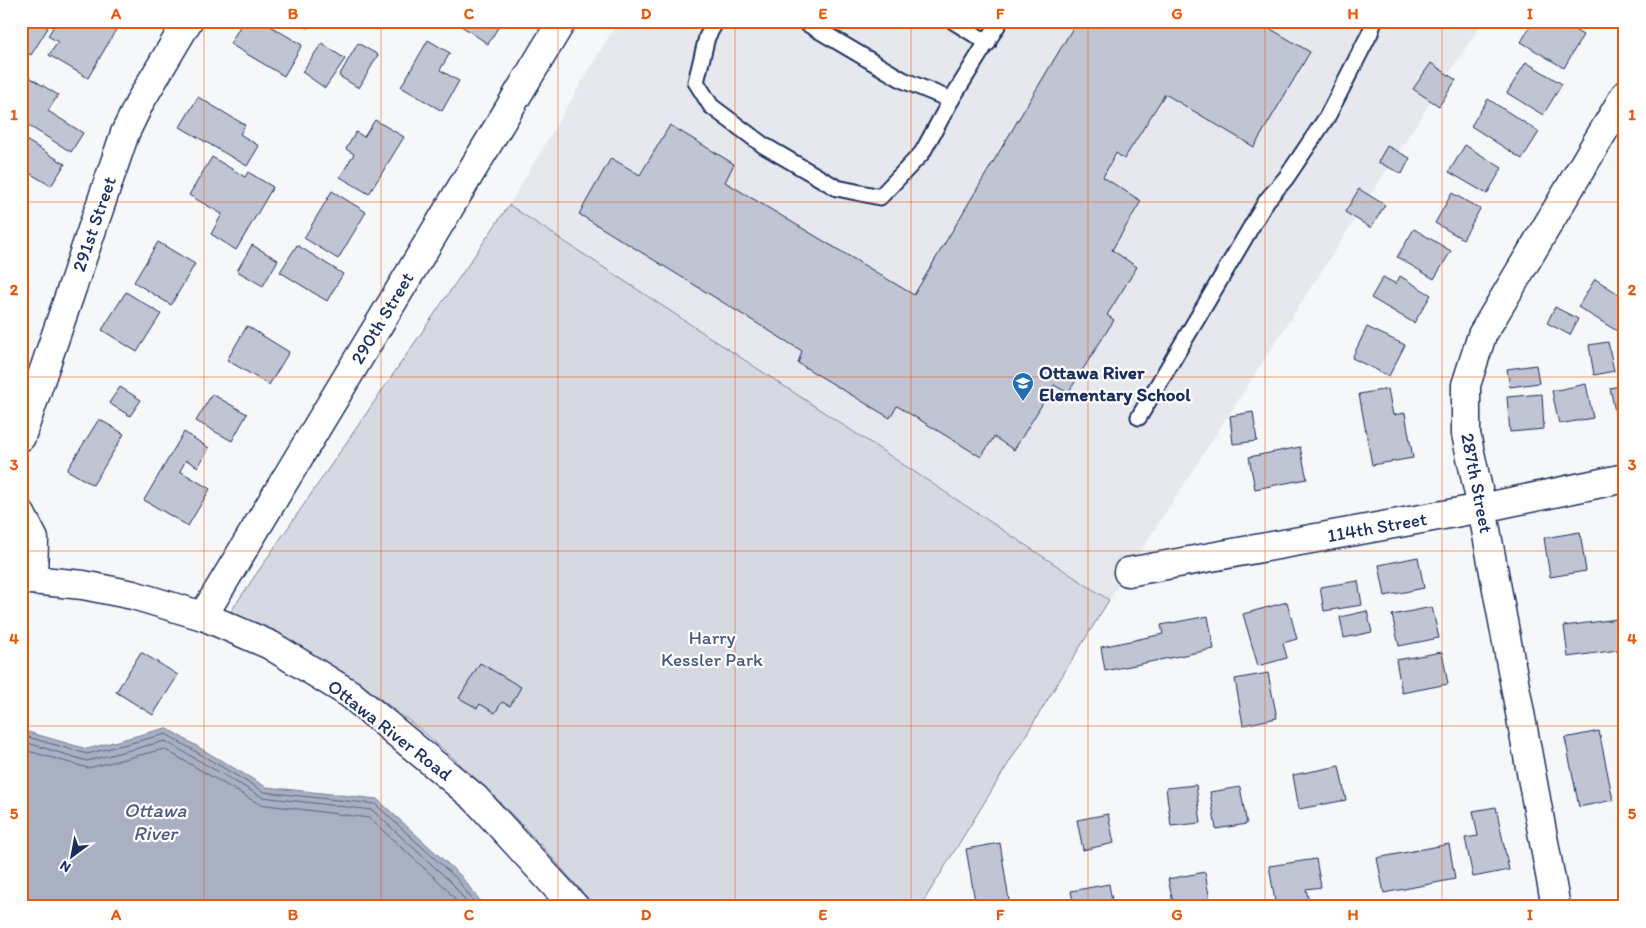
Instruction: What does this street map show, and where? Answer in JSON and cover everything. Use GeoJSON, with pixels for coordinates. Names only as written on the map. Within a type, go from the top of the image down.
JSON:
{"type":"FeatureCollection","features":[{"type":"Feature","properties":{"kind":"street","name":"291st Street"},"geometry":{"type":"LineString","coordinates":[[21,437],[125,133],[141,100],[188,21]]}},
{"type":"Feature","properties":{"kind":"street","name":"290th Street"},"geometry":{"type":"LineString","coordinates":[[203,616],[562,21]]}},
{"type":"Feature","properties":{"kind":"street","name":"287th Street"},"geometry":{"type":"LineString","coordinates":[[1556,907],[1482,508],[1466,434],[1466,385],[1482,335],[1625,96]]}},
{"type":"Feature","properties":{"kind":"street","name":"114th Street"},"geometry":{"type":"LineString","coordinates":[[1128,572],[1482,508],[1625,478]]}},
{"type":"Feature","properties":{"kind":"street"},"geometry":{"type":"LineString","coordinates":[[21,514],[34,539],[27,580]]}},
{"type":"Feature","properties":{"kind":"street","name":"Ottawa River Road"},"geometry":{"type":"LineString","coordinates":[[27,580],[83,585],[133,595],[203,616],[270,645],[350,694],[475,798],[575,907]]}},
{"type":"Feature","properties":{"kind":"lane"},"geometry":{"type":"LineString","coordinates":[[716,21],[707,37],[696,82],[712,106],[763,145],[837,188],[880,197],[922,154],[951,100],[1000,21]]}},
{"type":"Feature","properties":{"kind":"lane"},"geometry":{"type":"LineString","coordinates":[[802,21],[903,80],[951,100]]}},
{"type":"Feature","properties":{"kind":"lane"},"geometry":{"type":"LineString","coordinates":[[953,21],[988,42]]}},
{"type":"Feature","properties":{"kind":"lane"},"geometry":{"type":"LineString","coordinates":[[1139,417],[1267,200],[1286,178],[1327,117],[1374,21]]}},
{"type":"Feature","properties":{"kind":"shaded area","name":"Ottawa River Elementary School"},"geometry":{"type":"Polygon","coordinates":[[[618,21],[1483,21],[1109,600],[509,205],[618,21]]]}},
{"type":"Feature","properties":{"kind":"green space","name":"Harry Kessler Park"},"geometry":{"type":"Polygon","coordinates":[[[509,205],[1109,600],[920,907],[595,907],[514,817],[457,761],[426,735],[346,675],[297,646],[231,611],[509,205]]]}},
{"type":"Feature","properties":{"kind":"water","name":"Ottawa River"},"geometry":{"type":"Polygon","coordinates":[[[166,728],[266,787],[377,799],[460,875],[485,907],[21,907],[21,730],[87,749],[166,728]]]}},
{"type":"Feature","properties":{"kind":"building"},"geometry":{"type":"Polygon","coordinates":[[[21,21],[36,21],[48,28],[31,55],[21,49],[21,21]]]}},
{"type":"Feature","properties":{"kind":"building"},"geometry":{"type":"Polygon","coordinates":[[[67,21],[106,21],[117,28],[88,78],[49,55],[58,42],[48,36],[56,22],[64,26],[67,21]]]}},
{"type":"Feature","properties":{"kind":"building"},"geometry":{"type":"Polygon","coordinates":[[[243,21],[262,21],[302,45],[284,76],[230,44],[243,21]]]}},
{"type":"Feature","properties":{"kind":"building"},"geometry":{"type":"Polygon","coordinates":[[[296,21],[312,21],[308,28],[296,21]]]}},
{"type":"Feature","properties":{"kind":"building"},"geometry":{"type":"Polygon","coordinates":[[[454,21],[502,21],[488,44],[454,21]]]}},
{"type":"Feature","properties":{"kind":"building"},"geometry":{"type":"Polygon","coordinates":[[[1077,21],[1257,21],[1310,52],[1254,147],[1165,94],[1124,159],[1116,153],[1103,177],[1141,201],[1112,250],[1137,267],[1107,315],[1114,320],[1068,393],[1054,385],[1014,450],[994,437],[981,457],[897,406],[890,418],[798,363],[802,351],[579,214],[611,158],[640,175],[670,125],[734,164],[725,182],[914,295],[1077,21]]]}},
{"type":"Feature","properties":{"kind":"building"},"geometry":{"type":"Polygon","coordinates":[[[1533,21],[1560,21],[1583,35],[1564,68],[1521,42],[1533,21]]]}},
{"type":"Feature","properties":{"kind":"building"},"geometry":{"type":"Polygon","coordinates":[[[428,40],[450,53],[440,70],[459,81],[442,111],[401,87],[428,40]]]}},
{"type":"Feature","properties":{"kind":"building"},"geometry":{"type":"Polygon","coordinates":[[[322,43],[345,59],[325,88],[302,72],[322,43]]]}},
{"type":"Feature","properties":{"kind":"building"},"geometry":{"type":"Polygon","coordinates":[[[358,43],[378,55],[359,88],[339,76],[358,43]]]}},
{"type":"Feature","properties":{"kind":"building"},"geometry":{"type":"Polygon","coordinates":[[[1526,62],[1562,84],[1543,115],[1507,93],[1526,62]]]}},
{"type":"Feature","properties":{"kind":"building"},"geometry":{"type":"Polygon","coordinates":[[[1431,63],[1456,80],[1439,106],[1413,89],[1431,63]]]}},
{"type":"Feature","properties":{"kind":"building"},"geometry":{"type":"Polygon","coordinates":[[[21,72],[58,95],[48,111],[83,133],[71,152],[21,121],[21,72]]]}},
{"type":"Feature","properties":{"kind":"building"},"geometry":{"type":"Polygon","coordinates":[[[198,97],[245,125],[240,134],[259,146],[247,166],[180,127],[198,97]]]}},
{"type":"Feature","properties":{"kind":"building"},"geometry":{"type":"Polygon","coordinates":[[[1488,99],[1539,132],[1522,159],[1471,126],[1488,99]]]}},
{"type":"Feature","properties":{"kind":"building"},"geometry":{"type":"Polygon","coordinates":[[[375,120],[404,137],[369,194],[340,177],[354,154],[346,149],[356,132],[364,137],[375,120]]]}},
{"type":"Feature","properties":{"kind":"building"},"geometry":{"type":"Polygon","coordinates":[[[21,137],[65,164],[51,186],[21,168],[21,137]]]}},
{"type":"Feature","properties":{"kind":"building"},"geometry":{"type":"Polygon","coordinates":[[[1465,145],[1502,168],[1487,194],[1449,172],[1465,145]]]}},
{"type":"Feature","properties":{"kind":"building"},"geometry":{"type":"Polygon","coordinates":[[[1387,146],[1410,158],[1402,174],[1378,162],[1387,146]]]}},
{"type":"Feature","properties":{"kind":"building"},"geometry":{"type":"Polygon","coordinates":[[[212,157],[245,177],[248,172],[273,187],[236,250],[211,234],[222,214],[189,195],[212,157]]]}},
{"type":"Feature","properties":{"kind":"building"},"geometry":{"type":"Polygon","coordinates":[[[1359,189],[1385,205],[1371,228],[1345,212],[1359,189]]]}},
{"type":"Feature","properties":{"kind":"building"},"geometry":{"type":"Polygon","coordinates":[[[332,191],[366,212],[338,259],[304,238],[332,191]]]}},
{"type":"Feature","properties":{"kind":"building"},"geometry":{"type":"Polygon","coordinates":[[[1452,193],[1480,209],[1463,239],[1435,223],[1452,193]]]}},
{"type":"Feature","properties":{"kind":"building"},"geometry":{"type":"Polygon","coordinates":[[[1414,229],[1451,251],[1434,279],[1397,257],[1414,229]]]}},
{"type":"Feature","properties":{"kind":"building"},"geometry":{"type":"Polygon","coordinates":[[[158,242],[195,264],[171,305],[134,282],[158,242]]]}},
{"type":"Feature","properties":{"kind":"building"},"geometry":{"type":"Polygon","coordinates":[[[252,245],[278,260],[263,286],[237,271],[252,245]]]}},
{"type":"Feature","properties":{"kind":"building"},"geometry":{"type":"Polygon","coordinates":[[[297,245],[343,274],[327,301],[280,272],[297,245]]]}},
{"type":"Feature","properties":{"kind":"building"},"geometry":{"type":"Polygon","coordinates":[[[1400,276],[1431,295],[1414,323],[1371,298],[1383,277],[1396,284],[1400,276]]]}},
{"type":"Feature","properties":{"kind":"building"},"geometry":{"type":"Polygon","coordinates":[[[1595,279],[1625,298],[1620,309],[1625,312],[1625,319],[1617,331],[1578,307],[1595,279]]]}},
{"type":"Feature","properties":{"kind":"building"},"geometry":{"type":"Polygon","coordinates":[[[126,292],[161,314],[137,352],[102,330],[126,292]]]}},
{"type":"Feature","properties":{"kind":"building"},"geometry":{"type":"Polygon","coordinates":[[[1555,307],[1578,319],[1570,335],[1547,323],[1555,307]]]}},
{"type":"Feature","properties":{"kind":"building"},"geometry":{"type":"Polygon","coordinates":[[[247,326],[289,352],[269,385],[227,360],[247,326]]]}},
{"type":"Feature","properties":{"kind":"building"},"geometry":{"type":"Polygon","coordinates":[[[1367,327],[1405,345],[1389,376],[1352,358],[1367,327]]]}},
{"type":"Feature","properties":{"kind":"building"},"geometry":{"type":"Polygon","coordinates":[[[1608,342],[1614,371],[1594,375],[1589,345],[1608,342]]]}},
{"type":"Feature","properties":{"kind":"building"},"geometry":{"type":"Polygon","coordinates":[[[1536,365],[1539,383],[1510,387],[1507,369],[1536,365]]]}},
{"type":"Feature","properties":{"kind":"building"},"geometry":{"type":"Polygon","coordinates":[[[1586,384],[1593,418],[1559,424],[1552,391],[1586,384]]]}},
{"type":"Feature","properties":{"kind":"building"},"geometry":{"type":"Polygon","coordinates":[[[1625,385],[1625,420],[1617,421],[1610,388],[1625,385]]]}},
{"type":"Feature","properties":{"kind":"building"},"geometry":{"type":"Polygon","coordinates":[[[120,387],[141,400],[130,416],[109,403],[120,387]]]}},
{"type":"Feature","properties":{"kind":"building"},"geometry":{"type":"Polygon","coordinates":[[[1388,389],[1393,415],[1405,413],[1413,458],[1372,465],[1359,394],[1388,389]]]}},
{"type":"Feature","properties":{"kind":"building"},"geometry":{"type":"Polygon","coordinates":[[[212,394],[247,414],[232,441],[196,421],[212,394]]]}},
{"type":"Feature","properties":{"kind":"building"},"geometry":{"type":"Polygon","coordinates":[[[1542,394],[1544,429],[1510,432],[1507,397],[1542,394]]]}},
{"type":"Feature","properties":{"kind":"building"},"geometry":{"type":"Polygon","coordinates":[[[1253,412],[1257,441],[1233,444],[1230,416],[1253,412]]]}},
{"type":"Feature","properties":{"kind":"building"},"geometry":{"type":"Polygon","coordinates":[[[99,419],[124,434],[93,485],[67,470],[99,419]]]}},
{"type":"Feature","properties":{"kind":"building"},"geometry":{"type":"Polygon","coordinates":[[[184,432],[209,448],[198,467],[186,460],[180,471],[210,489],[188,526],[144,500],[184,432]]]}},
{"type":"Feature","properties":{"kind":"building"},"geometry":{"type":"Polygon","coordinates":[[[1300,447],[1307,479],[1255,489],[1249,457],[1300,447]]]}},
{"type":"Feature","properties":{"kind":"building"},"geometry":{"type":"Polygon","coordinates":[[[1580,532],[1586,571],[1550,577],[1544,538],[1580,532]]]}},
{"type":"Feature","properties":{"kind":"building"},"geometry":{"type":"Polygon","coordinates":[[[1418,557],[1424,588],[1385,596],[1379,565],[1418,557]]]}},
{"type":"Feature","properties":{"kind":"building"},"geometry":{"type":"Polygon","coordinates":[[[1358,581],[1362,605],[1324,611],[1320,587],[1358,581]]]}},
{"type":"Feature","properties":{"kind":"building"},"geometry":{"type":"Polygon","coordinates":[[[1287,602],[1297,639],[1283,643],[1287,658],[1258,666],[1243,614],[1287,602]]]}},
{"type":"Feature","properties":{"kind":"building"},"geometry":{"type":"Polygon","coordinates":[[[1432,607],[1439,638],[1399,646],[1392,615],[1432,607]]]}},
{"type":"Feature","properties":{"kind":"building"},"geometry":{"type":"Polygon","coordinates":[[[1367,611],[1372,632],[1344,638],[1340,617],[1367,611]]]}},
{"type":"Feature","properties":{"kind":"building"},"geometry":{"type":"Polygon","coordinates":[[[1208,616],[1214,649],[1105,671],[1101,647],[1163,634],[1161,625],[1208,616]]]}},
{"type":"Feature","properties":{"kind":"building"},"geometry":{"type":"Polygon","coordinates":[[[1625,618],[1625,649],[1568,657],[1564,626],[1625,618]]]}},
{"type":"Feature","properties":{"kind":"building"},"geometry":{"type":"Polygon","coordinates":[[[141,652],[178,675],[153,715],[116,692],[141,652]]]}},
{"type":"Feature","properties":{"kind":"building"},"geometry":{"type":"Polygon","coordinates":[[[1442,652],[1448,684],[1402,693],[1396,660],[1442,652]]]}},
{"type":"Feature","properties":{"kind":"building"},"geometry":{"type":"Polygon","coordinates":[[[480,663],[521,687],[510,706],[502,702],[495,713],[480,704],[477,708],[459,698],[480,663]]]}},
{"type":"Feature","properties":{"kind":"building"},"geometry":{"type":"Polygon","coordinates":[[[1268,673],[1277,718],[1243,725],[1235,679],[1268,673]]]}},
{"type":"Feature","properties":{"kind":"building"},"geometry":{"type":"Polygon","coordinates":[[[1599,731],[1613,800],[1579,807],[1565,738],[1599,731]]]}},
{"type":"Feature","properties":{"kind":"building"},"geometry":{"type":"Polygon","coordinates":[[[1339,766],[1346,800],[1299,809],[1293,775],[1339,766]]]}},
{"type":"Feature","properties":{"kind":"building"},"geometry":{"type":"Polygon","coordinates":[[[1196,785],[1201,823],[1171,826],[1166,788],[1196,785]]]}},
{"type":"Feature","properties":{"kind":"building"},"geometry":{"type":"Polygon","coordinates":[[[1240,787],[1247,824],[1216,829],[1210,792],[1240,787]]]}},
{"type":"Feature","properties":{"kind":"building"},"geometry":{"type":"Polygon","coordinates":[[[1496,807],[1509,870],[1473,877],[1465,838],[1478,836],[1473,811],[1496,807]]]}},
{"type":"Feature","properties":{"kind":"building"},"geometry":{"type":"Polygon","coordinates":[[[1108,814],[1114,843],[1083,850],[1077,820],[1108,814]]]}},
{"type":"Feature","properties":{"kind":"building"},"geometry":{"type":"Polygon","coordinates":[[[1000,843],[1010,907],[976,907],[966,849],[1000,843]]]}},
{"type":"Feature","properties":{"kind":"building"},"geometry":{"type":"Polygon","coordinates":[[[1449,844],[1455,879],[1384,893],[1377,858],[1449,844]]]}},
{"type":"Feature","properties":{"kind":"building"},"geometry":{"type":"Polygon","coordinates":[[[1316,859],[1321,887],[1306,889],[1309,903],[1276,907],[1269,866],[1316,859]]]}},
{"type":"Feature","properties":{"kind":"building"},"geometry":{"type":"Polygon","coordinates":[[[1205,872],[1211,907],[1174,907],[1168,879],[1205,872]]]}},
{"type":"Feature","properties":{"kind":"building"},"geometry":{"type":"Polygon","coordinates":[[[1109,884],[1113,907],[1074,907],[1071,891],[1109,884]]]}},
{"type":"Feature","properties":{"kind":"place","name":"Ottawa River Elementary School"},"geometry":{"type":"Point","coordinates":[1023,402]}}]}
